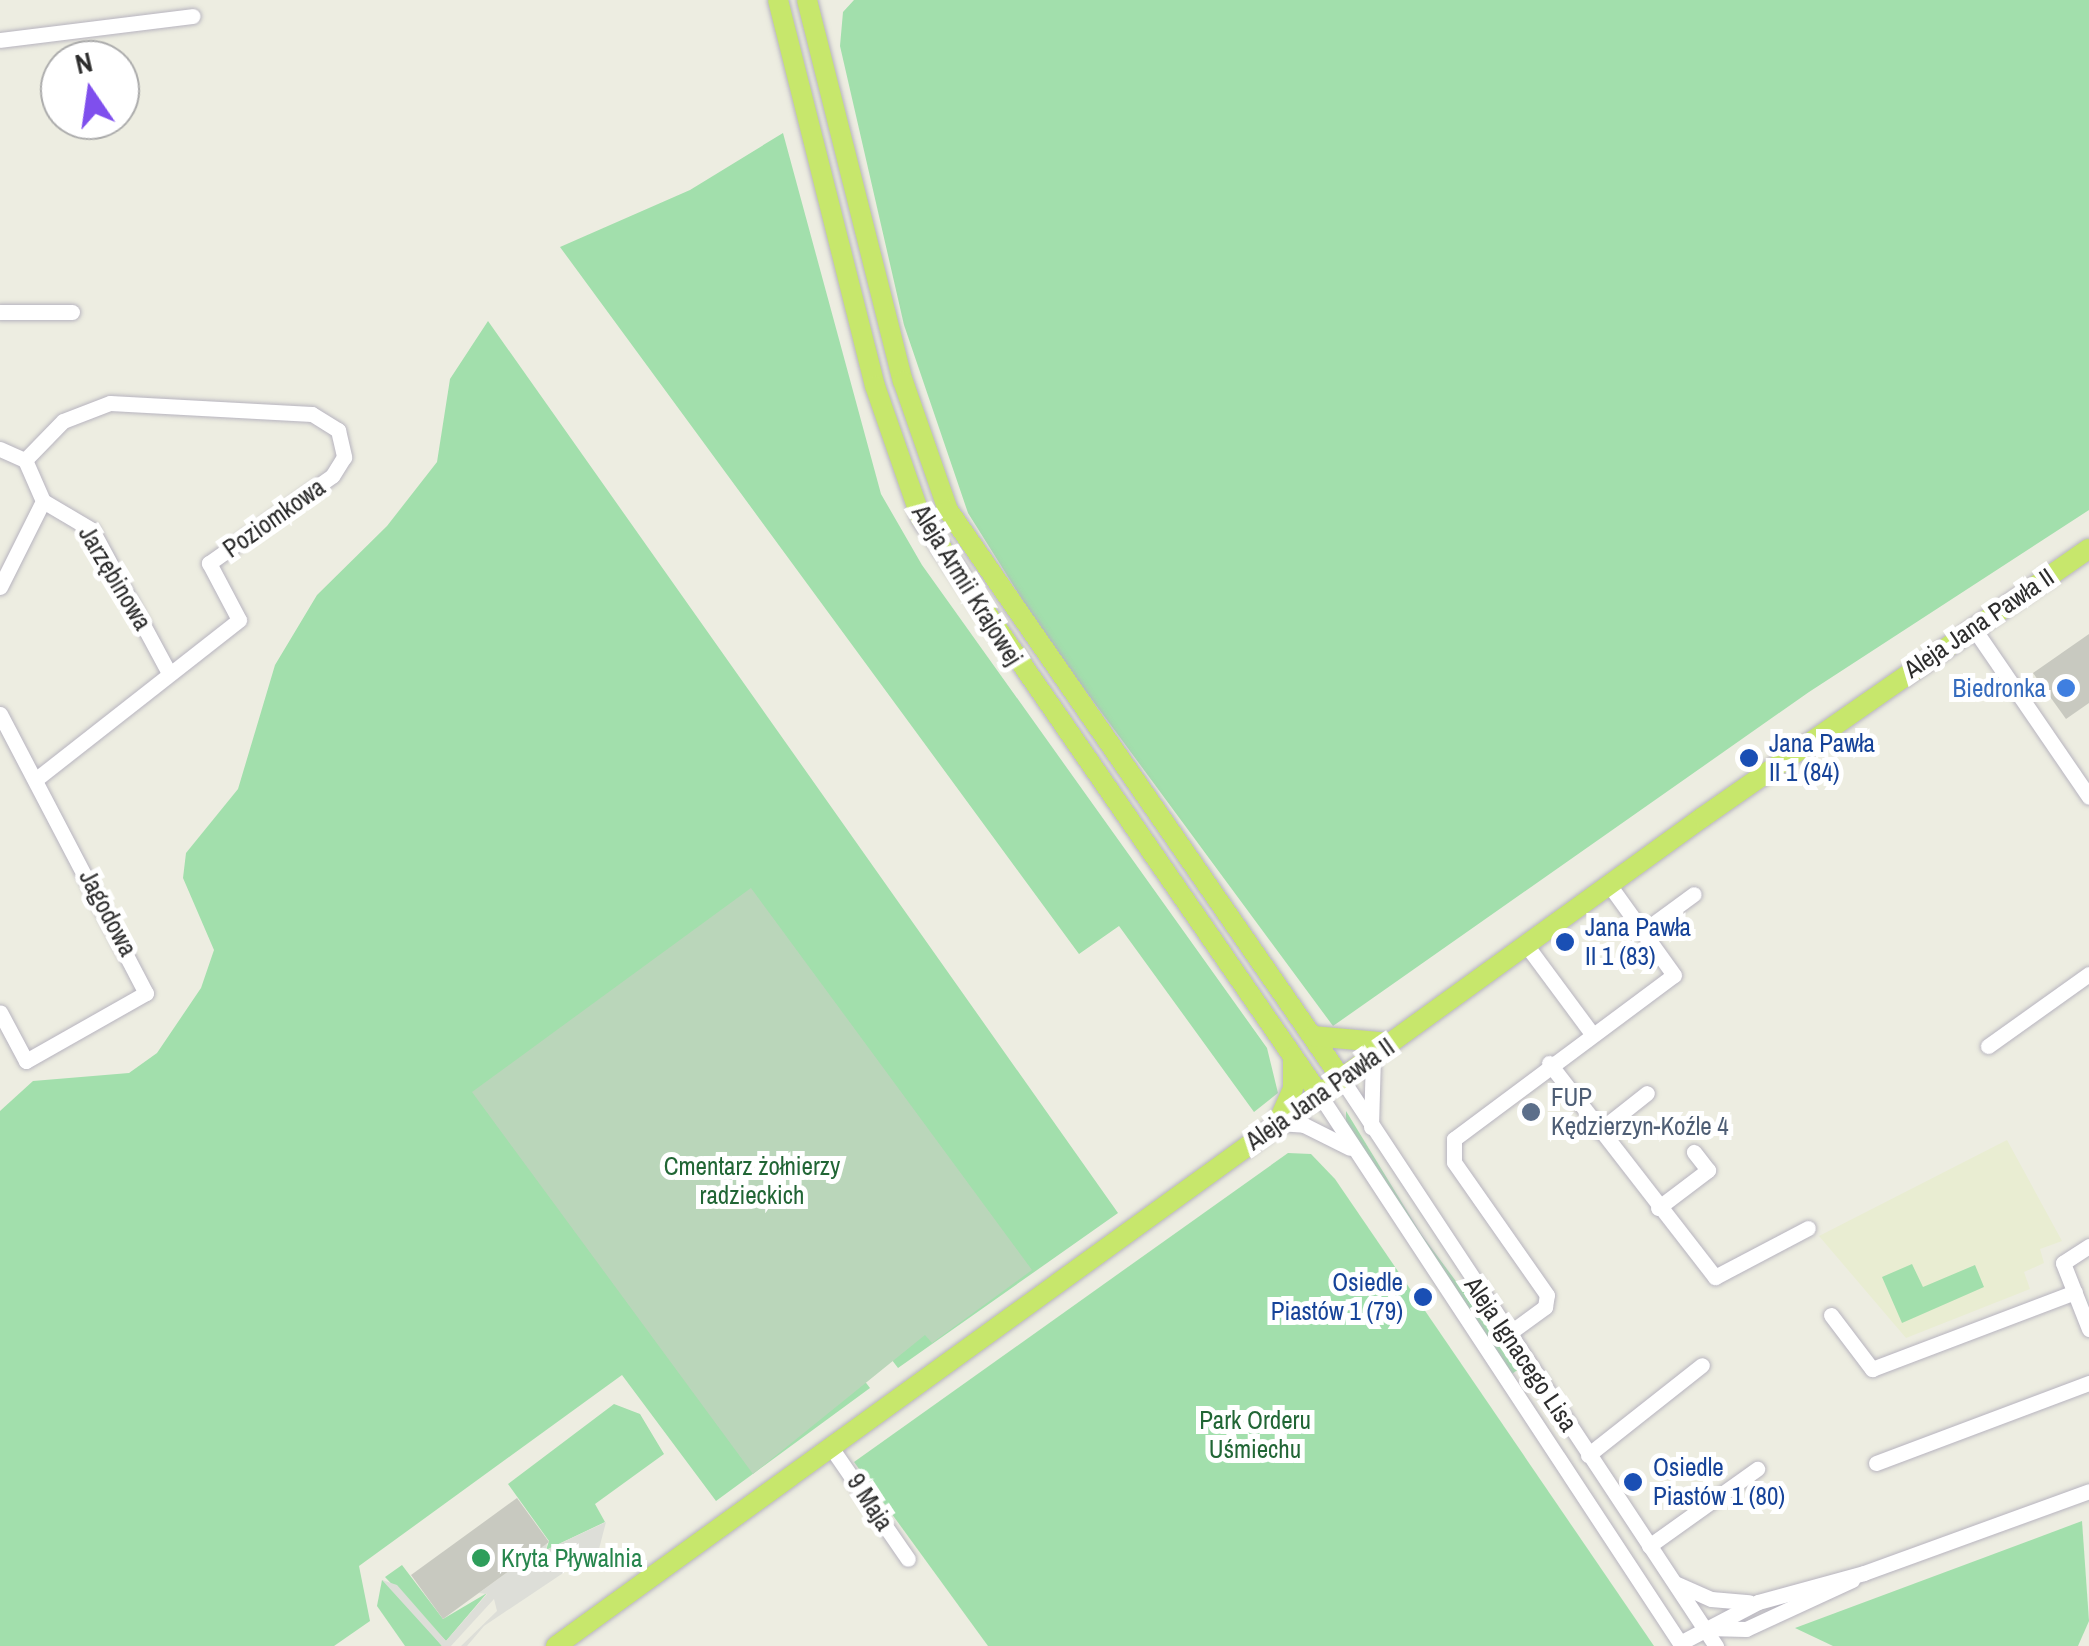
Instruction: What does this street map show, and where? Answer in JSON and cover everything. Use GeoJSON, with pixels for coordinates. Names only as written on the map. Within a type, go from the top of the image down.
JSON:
{"type":"FeatureCollection","features":[{"type":"Feature","properties":{"kind":"main road","name":"Aleja Armii Krajowej"},"geometry":{"type":"LineString","coordinates":[[778,0],[876,386],[921,518],[1318,1094]]}},
{"type":"Feature","properties":{"kind":"main road","name":"Aleja Armii Krajowej"},"geometry":{"type":"LineString","coordinates":[[806,0],[903,381],[943,498],[995,586],[1341,1078]]}},
{"type":"Feature","properties":{"kind":"main road","name":"Aleja Jana Pawła II"},"geometry":{"type":"LineString","coordinates":[[556,1646],[1972,626],[2089,549]]}},
{"type":"Feature","properties":{"kind":"main road"},"geometry":{"type":"LineString","coordinates":[[1313,1036],[1382,1049]]}},
{"type":"Feature","properties":{"kind":"main road"},"geometry":{"type":"LineString","coordinates":[[1278,1123],[1293,1088],[1293,1055]]}},
{"type":"Feature","properties":{"kind":"street"},"geometry":{"type":"LineString","coordinates":[[0,40],[194,16]]}},
{"type":"Feature","properties":{"kind":"street"},"geometry":{"type":"LineString","coordinates":[[0,312],[72,312]]}},
{"type":"Feature","properties":{"kind":"street","name":"Poziomkowa"},"geometry":{"type":"LineString","coordinates":[[25,460],[64,421],[110,403],[312,414],[338,430],[344,457],[332,476],[209,562],[239,620],[36,780]]}},
{"type":"Feature","properties":{"kind":"street"},"geometry":{"type":"LineString","coordinates":[[0,449],[25,460],[44,501],[0,587]]}},
{"type":"Feature","properties":{"kind":"street","name":"Jarzębinowa"},"geometry":{"type":"LineString","coordinates":[[44,501],[92,530],[169,673]]}},
{"type":"Feature","properties":{"kind":"street"},"geometry":{"type":"LineString","coordinates":[[1972,626],[2089,797]]}},
{"type":"Feature","properties":{"kind":"street","name":"Jagodowa"},"geometry":{"type":"LineString","coordinates":[[0,714],[146,993],[26,1061],[0,1012]]}},
{"type":"Feature","properties":{"kind":"street"},"geometry":{"type":"LineString","coordinates":[[1508,1334],[1545,1307],[1547,1294],[1452,1152],[1459,1130],[1674,975],[1610,886]]}},
{"type":"Feature","properties":{"kind":"street"},"geometry":{"type":"LineString","coordinates":[[1642,932],[1694,894]]}},
{"type":"Feature","properties":{"kind":"street"},"geometry":{"type":"LineString","coordinates":[[1528,946],[1592,1034]]}},
{"type":"Feature","properties":{"kind":"street"},"geometry":{"type":"LineString","coordinates":[[1988,1046],[2089,974]]}},
{"type":"Feature","properties":{"kind":"street"},"geometry":{"type":"LineString","coordinates":[[1372,1131],[1382,1049]]}},
{"type":"Feature","properties":{"kind":"street"},"geometry":{"type":"LineString","coordinates":[[1549,1063],[1715,1277],[1808,1228]]}},
{"type":"Feature","properties":{"kind":"street","name":"Aleja Ignacego Lisa"},"geometry":{"type":"LineString","coordinates":[[1341,1078],[1372,1131],[1716,1646]]}},
{"type":"Feature","properties":{"kind":"street"},"geometry":{"type":"LineString","coordinates":[[1599,1130],[1647,1093]]}},
{"type":"Feature","properties":{"kind":"street","name":"Aleja Ignacego Lisa"},"geometry":{"type":"LineString","coordinates":[[1318,1094],[1681,1644],[1704,1628]]}},
{"type":"Feature","properties":{"kind":"street"},"geometry":{"type":"LineString","coordinates":[[1278,1123],[1304,1125],[1354,1150]]}},
{"type":"Feature","properties":{"kind":"street"},"geometry":{"type":"LineString","coordinates":[[1658,1208],[1708,1170],[1694,1152]]}},
{"type":"Feature","properties":{"kind":"street"},"geometry":{"type":"LineString","coordinates":[[2081,1249],[2063,1263],[2089,1328]]}},
{"type":"Feature","properties":{"kind":"street"},"geometry":{"type":"LineString","coordinates":[[1831,1315],[1872,1369],[2075,1292]]}},
{"type":"Feature","properties":{"kind":"street"},"geometry":{"type":"LineString","coordinates":[[1588,1455],[1702,1365]]}},
{"type":"Feature","properties":{"kind":"street"},"geometry":{"type":"LineString","coordinates":[[1876,1462],[2089,1383]]}},
{"type":"Feature","properties":{"kind":"street","name":"9 Maja"},"geometry":{"type":"LineString","coordinates":[[830,1446],[908,1559]]}},
{"type":"Feature","properties":{"kind":"street"},"geometry":{"type":"LineString","coordinates":[[1649,1546],[1757,1468]]}},
{"type":"Feature","properties":{"kind":"street"},"geometry":{"type":"LineString","coordinates":[[1704,1628],[1758,1602],[1864,1573],[2087,1498]]}},
{"type":"Feature","properties":{"kind":"street"},"geometry":{"type":"LineString","coordinates":[[1704,1628],[1746,1629],[1864,1573]]}},
{"type":"Feature","properties":{"kind":"street"},"geometry":{"type":"LineString","coordinates":[[1674,1582],[1711,1598],[1758,1602]]}},
{"type":"Feature","properties":{"kind":"street"},"geometry":{"type":"LineString","coordinates":[[1740,1646],[1746,1629]]}},
{"type":"Feature","properties":{"kind":"shaded area"},"geometry":{"type":"Polygon","coordinates":[[[2007,1140],[2062,1241],[2040,1249],[2044,1263],[2024,1272],[2030,1289],[1906,1338],[1819,1236],[2007,1140]]]}},
{"type":"Feature","properties":{"kind":"shaded area"},"geometry":{"type":"Polygon","coordinates":[[[606,1522],[599,1549],[484,1626],[467,1646],[461,1646],[497,1611],[494,1599],[451,1646],[442,1646],[382,1580],[397,1585],[446,1641],[487,1594],[479,1593],[547,1543],[546,1550],[606,1522]]]}},
{"type":"Feature","properties":{"kind":"green space"},"geometry":{"type":"Polygon","coordinates":[[[854,0],[2089,0],[2089,510],[1809,692],[1333,1026],[1045,636],[968,513],[904,325],[840,46],[843,12],[854,0]]]}},
{"type":"Feature","properties":{"kind":"green space"},"geometry":{"type":"Polygon","coordinates":[[[783,133],[881,494],[922,565],[1267,1048],[1278,1093],[1254,1112],[1119,926],[1079,954],[560,247],[690,190],[783,133]]]}},
{"type":"Feature","properties":{"kind":"green space"},"geometry":{"type":"Polygon","coordinates":[[[488,321],[1118,1213],[898,1368],[839,1290],[808,1307],[870,1388],[716,1501],[622,1375],[359,1566],[370,1621],[334,1646],[0,1646],[0,1111],[33,1081],[129,1073],[157,1053],[201,988],[214,950],[183,878],[186,853],[238,789],[275,665],[317,595],[387,526],[437,462],[450,379],[488,321]]]}},
{"type":"Feature","properties":{"kind":"green space","name":"Cmentarz żołnierzy radzieckich"},"geometry":{"type":"Polygon","coordinates":[[[751,888],[1032,1270],[932,1343],[925,1335],[753,1474],[472,1092],[751,888]]]}},
{"type":"Feature","properties":{"kind":"green space"},"geometry":{"type":"Polygon","coordinates":[[[1346,1111],[1421,1234],[1520,1368],[1512,1374],[1346,1124],[1346,1111]]]}},
{"type":"Feature","properties":{"kind":"green space","name":"Park Orderu Uśmiechu"},"geometry":{"type":"Polygon","coordinates":[[[1288,1153],[1311,1154],[1335,1179],[1654,1646],[988,1646],[854,1462],[1288,1153]]]}},
{"type":"Feature","properties":{"kind":"green space"},"geometry":{"type":"Polygon","coordinates":[[[1912,1264],[1923,1287],[1975,1265],[1984,1287],[1902,1323],[1882,1277],[1912,1264]]]}},
{"type":"Feature","properties":{"kind":"green space"},"geometry":{"type":"Polygon","coordinates":[[[614,1404],[640,1414],[664,1454],[595,1504],[605,1522],[546,1550],[549,1541],[508,1484],[614,1404]]]}},
{"type":"Feature","properties":{"kind":"green space"},"geometry":{"type":"Polygon","coordinates":[[[2082,1521],[2089,1621],[2078,1646],[1833,1646],[1795,1628],[2082,1521]]]}},
{"type":"Feature","properties":{"kind":"green space"},"geometry":{"type":"Polygon","coordinates":[[[402,1565],[443,1619],[487,1593],[446,1641],[385,1577],[402,1565]]]}},
{"type":"Feature","properties":{"kind":"green space"},"geometry":{"type":"Polygon","coordinates":[[[382,1580],[394,1588],[442,1646],[405,1646],[377,1606],[382,1580]]]}},
{"type":"Feature","properties":{"kind":"building","name":"Biedronka"},"geometry":{"type":"Polygon","coordinates":[[[2089,634],[2089,703],[2066,719],[2033,673],[2089,634]]]}},
{"type":"Feature","properties":{"kind":"building","name":"Kryta Pływalnia"},"geometry":{"type":"Polygon","coordinates":[[[517,1498],[549,1542],[443,1619],[411,1575],[517,1498]]]}},
{"type":"Feature","properties":{"kind":"place","name":"Biedronka"},"geometry":{"type":"Point","coordinates":[2066,688]}},
{"type":"Feature","properties":{"kind":"place","name":"Jana Pawła II 1 (84)"},"geometry":{"type":"Point","coordinates":[1749,758]}},
{"type":"Feature","properties":{"kind":"place","name":"Jana Pawła II 1 (83)"},"geometry":{"type":"Point","coordinates":[1565,942]}},
{"type":"Feature","properties":{"kind":"place","name":"FUP Kędzierzyn-Koźle 4"},"geometry":{"type":"Point","coordinates":[1531,1112]}},
{"type":"Feature","properties":{"kind":"place","name":"Osiedle Piastów 1 (79)"},"geometry":{"type":"Point","coordinates":[1423,1297]}},
{"type":"Feature","properties":{"kind":"place","name":"Osiedle Piastów 1 (80)"},"geometry":{"type":"Point","coordinates":[1633,1482]}},
{"type":"Feature","properties":{"kind":"place","name":"Kryta Pływalnia"},"geometry":{"type":"Point","coordinates":[481,1558]}}]}
